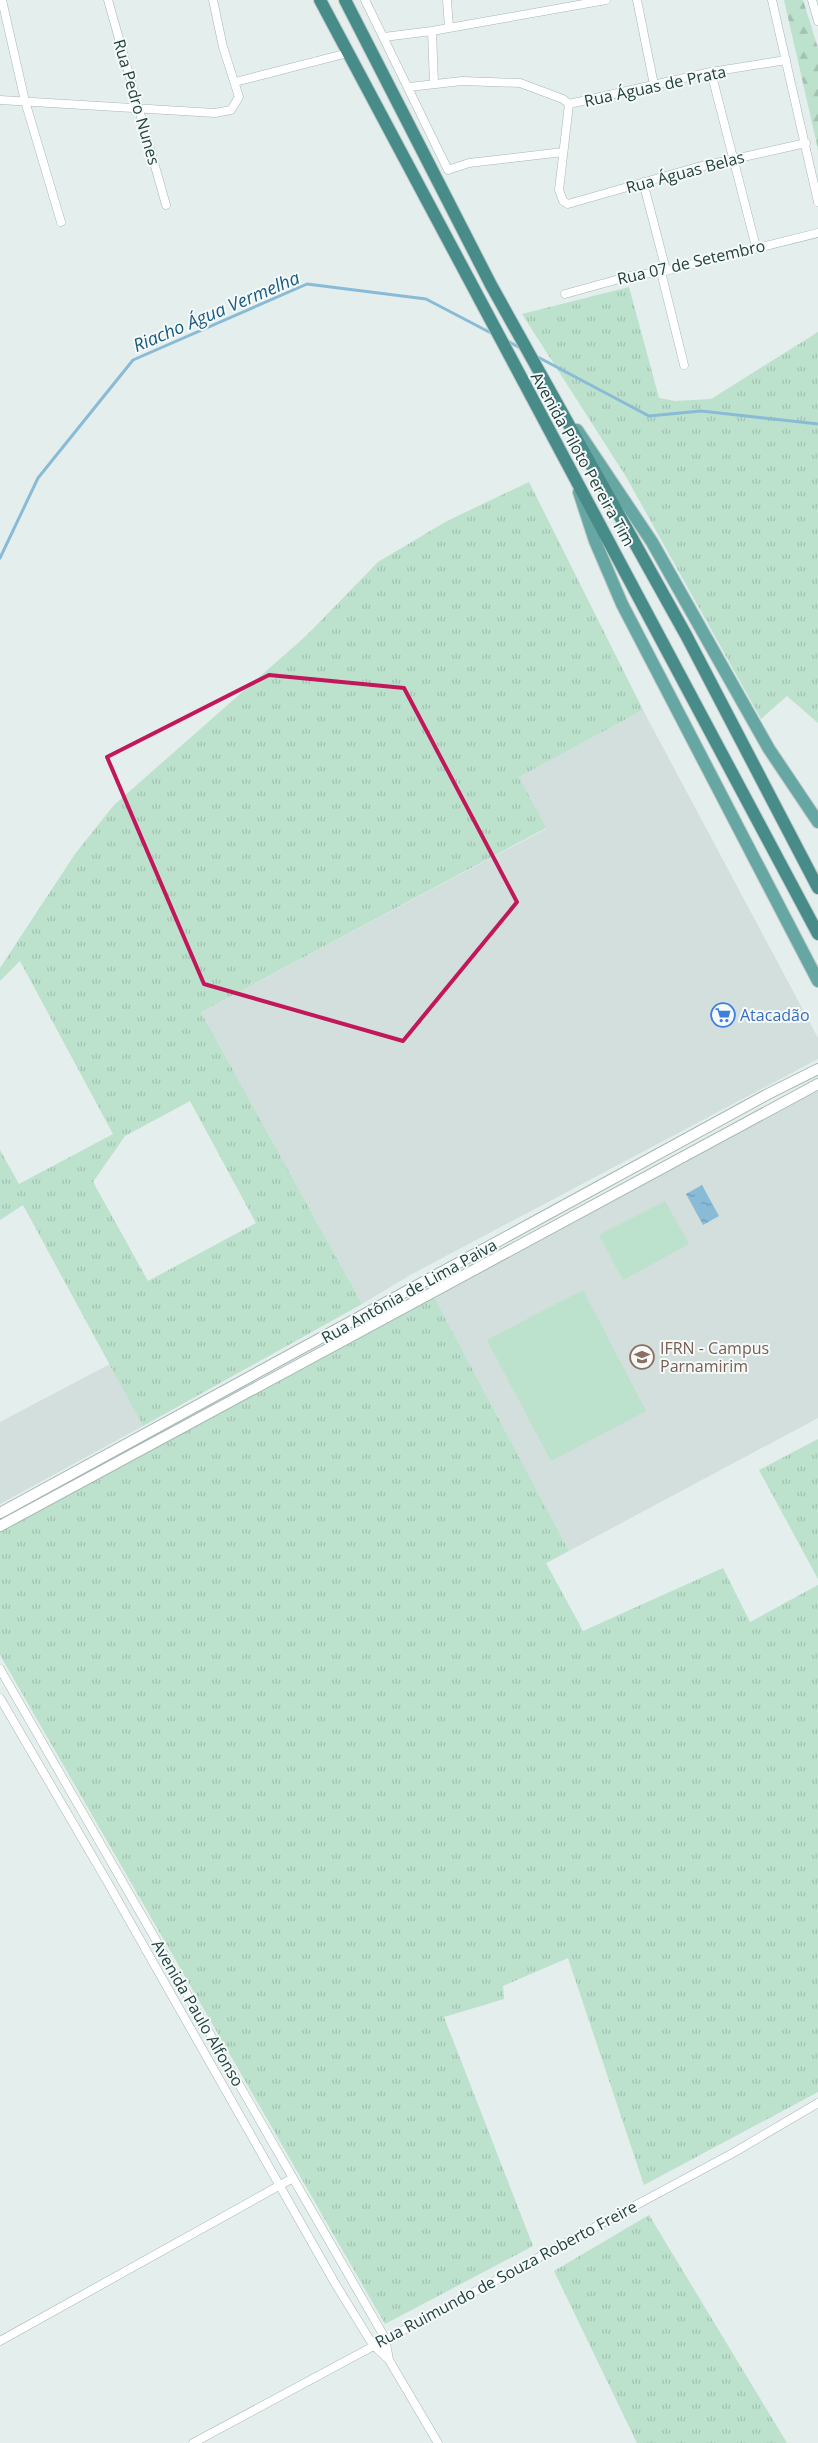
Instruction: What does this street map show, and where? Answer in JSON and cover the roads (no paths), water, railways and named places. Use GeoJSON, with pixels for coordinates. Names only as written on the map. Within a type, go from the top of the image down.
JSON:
{"type":"FeatureCollection","features":[{"type":"Feature","properties":{"kind":"highway","name":"Avenida Piloto Pereira Tim"},"geometry":{"type":"LineString","coordinates":[[320,0],[572,475],[673,658],[818,934]]}},
{"type":"Feature","properties":{"kind":"highway","name":"Avenida Piloto Pereira Tim"},"geometry":{"type":"LineString","coordinates":[[345,0],[532,360],[686,635],[818,888]]}},
{"type":"Feature","properties":{"kind":"main road"},"geometry":{"type":"LineString","coordinates":[[556,400],[652,542],[769,749],[818,822]]}},
{"type":"Feature","properties":{"kind":"main road"},"geometry":{"type":"LineString","coordinates":[[572,475],[595,541],[622,604],[818,981]]}},
{"type":"Feature","properties":{"kind":"street"},"geometry":{"type":"LineString","coordinates":[[2,0],[24,100],[61,222]]}},
{"type":"Feature","properties":{"kind":"street","name":"Rua Pedro Nunes"},"geometry":{"type":"LineString","coordinates":[[108,0],[166,205]]}},
{"type":"Feature","properties":{"kind":"street"},"geometry":{"type":"LineString","coordinates":[[0,100],[24,100],[139,109],[228,112],[236,106],[239,97],[213,0]]}},
{"type":"Feature","properties":{"kind":"street"},"geometry":{"type":"LineString","coordinates":[[365,0],[448,170],[469,163],[563,152],[569,104]]}},
{"type":"Feature","properties":{"kind":"street"},"geometry":{"type":"LineString","coordinates":[[447,0],[449,28]]}},
{"type":"Feature","properties":{"kind":"street"},"geometry":{"type":"LineString","coordinates":[[384,37],[432,31],[606,0]]}},
{"type":"Feature","properties":{"kind":"street"},"geometry":{"type":"LineString","coordinates":[[637,0],[654,85]]}},
{"type":"Feature","properties":{"kind":"street"},"geometry":{"type":"LineString","coordinates":[[772,0],[806,143],[815,171],[818,202]]}},
{"type":"Feature","properties":{"kind":"street"},"geometry":{"type":"LineString","coordinates":[[812,0],[818,20]]}},
{"type":"Feature","properties":{"kind":"street"},"geometry":{"type":"LineString","coordinates":[[432,31],[434,84]]}},
{"type":"Feature","properties":{"kind":"street"},"geometry":{"type":"LineString","coordinates":[[235,82],[348,53]]}},
{"type":"Feature","properties":{"kind":"street","name":"Rua Águas de Prata"},"geometry":{"type":"LineString","coordinates":[[409,87],[462,81],[520,83],[569,104],[711,72],[786,60]]}},
{"type":"Feature","properties":{"kind":"street"},"geometry":{"type":"LineString","coordinates":[[711,72],[735,158],[756,247]]}},
{"type":"Feature","properties":{"kind":"street","name":"Rua Águas Belas"},"geometry":{"type":"LineString","coordinates":[[563,152],[559,190],[562,202],[565,203],[582,201],[643,182],[735,158],[806,143]]}},
{"type":"Feature","properties":{"kind":"street"},"geometry":{"type":"LineString","coordinates":[[643,182],[684,365]]}},
{"type":"Feature","properties":{"kind":"street","name":"Rua 07 de Setembro"},"geometry":{"type":"LineString","coordinates":[[566,294],[634,275],[664,271],[818,233]]}},
{"type":"Feature","properties":{"kind":"street","name":"Rua Antônia de Lima Paiva"},"geometry":{"type":"LineString","coordinates":[[0,1513],[625,1172],[818,1069]]}},
{"type":"Feature","properties":{"kind":"street","name":"Rua Antônia de Lima Paiva"},"geometry":{"type":"LineString","coordinates":[[0,1526],[818,1084]]}},
{"type":"Feature","properties":{"kind":"street"},"geometry":{"type":"LineString","coordinates":[[743,1108],[751,1121]]}},
{"type":"Feature","properties":{"kind":"street"},"geometry":{"type":"LineString","coordinates":[[625,1172],[632,1186]]}},
{"type":"Feature","properties":{"kind":"street","name":"Avenida Paulo Alfonso"},"geometry":{"type":"LineString","coordinates":[[0,1669],[385,2338],[389,2360]]}},
{"type":"Feature","properties":{"kind":"street","name":"Avenida Paulo Alfonso"},"geometry":{"type":"LineString","coordinates":[[0,1698],[336,2285],[373,2345],[389,2360],[438,2443]]}},
{"type":"Feature","properties":{"kind":"street"},"geometry":{"type":"LineString","coordinates":[[66,1812],[78,1804]]}},
{"type":"Feature","properties":{"kind":"street","name":"Rua Ruimundo de Souza Roberto Freire"},"geometry":{"type":"LineString","coordinates":[[193,2443],[385,2338],[733,2153],[818,2103]]}},
{"type":"Feature","properties":{"kind":"street"},"geometry":{"type":"LineString","coordinates":[[249,2132],[262,2124]]}},
{"type":"Feature","properties":{"kind":"street"},"geometry":{"type":"LineString","coordinates":[[0,2341],[293,2178]]}},
{"type":"Feature","properties":{"kind":"water"},"geometry":{"type":"Polygon","coordinates":[[[702,1185],[719,1216],[703,1225],[686,1194],[702,1185]]]}},
{"type":"Feature","properties":{"kind":"waterway","name":"Riacho Água Vermelha"},"geometry":{"type":"LineString","coordinates":[[0,558],[38,478],[133,360],[307,284],[426,299],[491,333]]}},
{"type":"Feature","properties":{"kind":"waterway","name":"Riacho Água Vermelha"},"geometry":{"type":"LineString","coordinates":[[506,340],[520,348]]}},
{"type":"Feature","properties":{"kind":"waterway","name":"Riacho Água Vermelha"},"geometry":{"type":"LineString","coordinates":[[534,355],[649,416],[701,411],[818,424]]}},
{"type":"Feature","properties":{"kind":"place","name":"Atacadão"},"geometry":{"type":"Point","coordinates":[723,1015]}},
{"type":"Feature","properties":{"kind":"place","name":"IFRN - Campus Parnamirim"},"geometry":{"type":"Point","coordinates":[642,1357]}}]}
